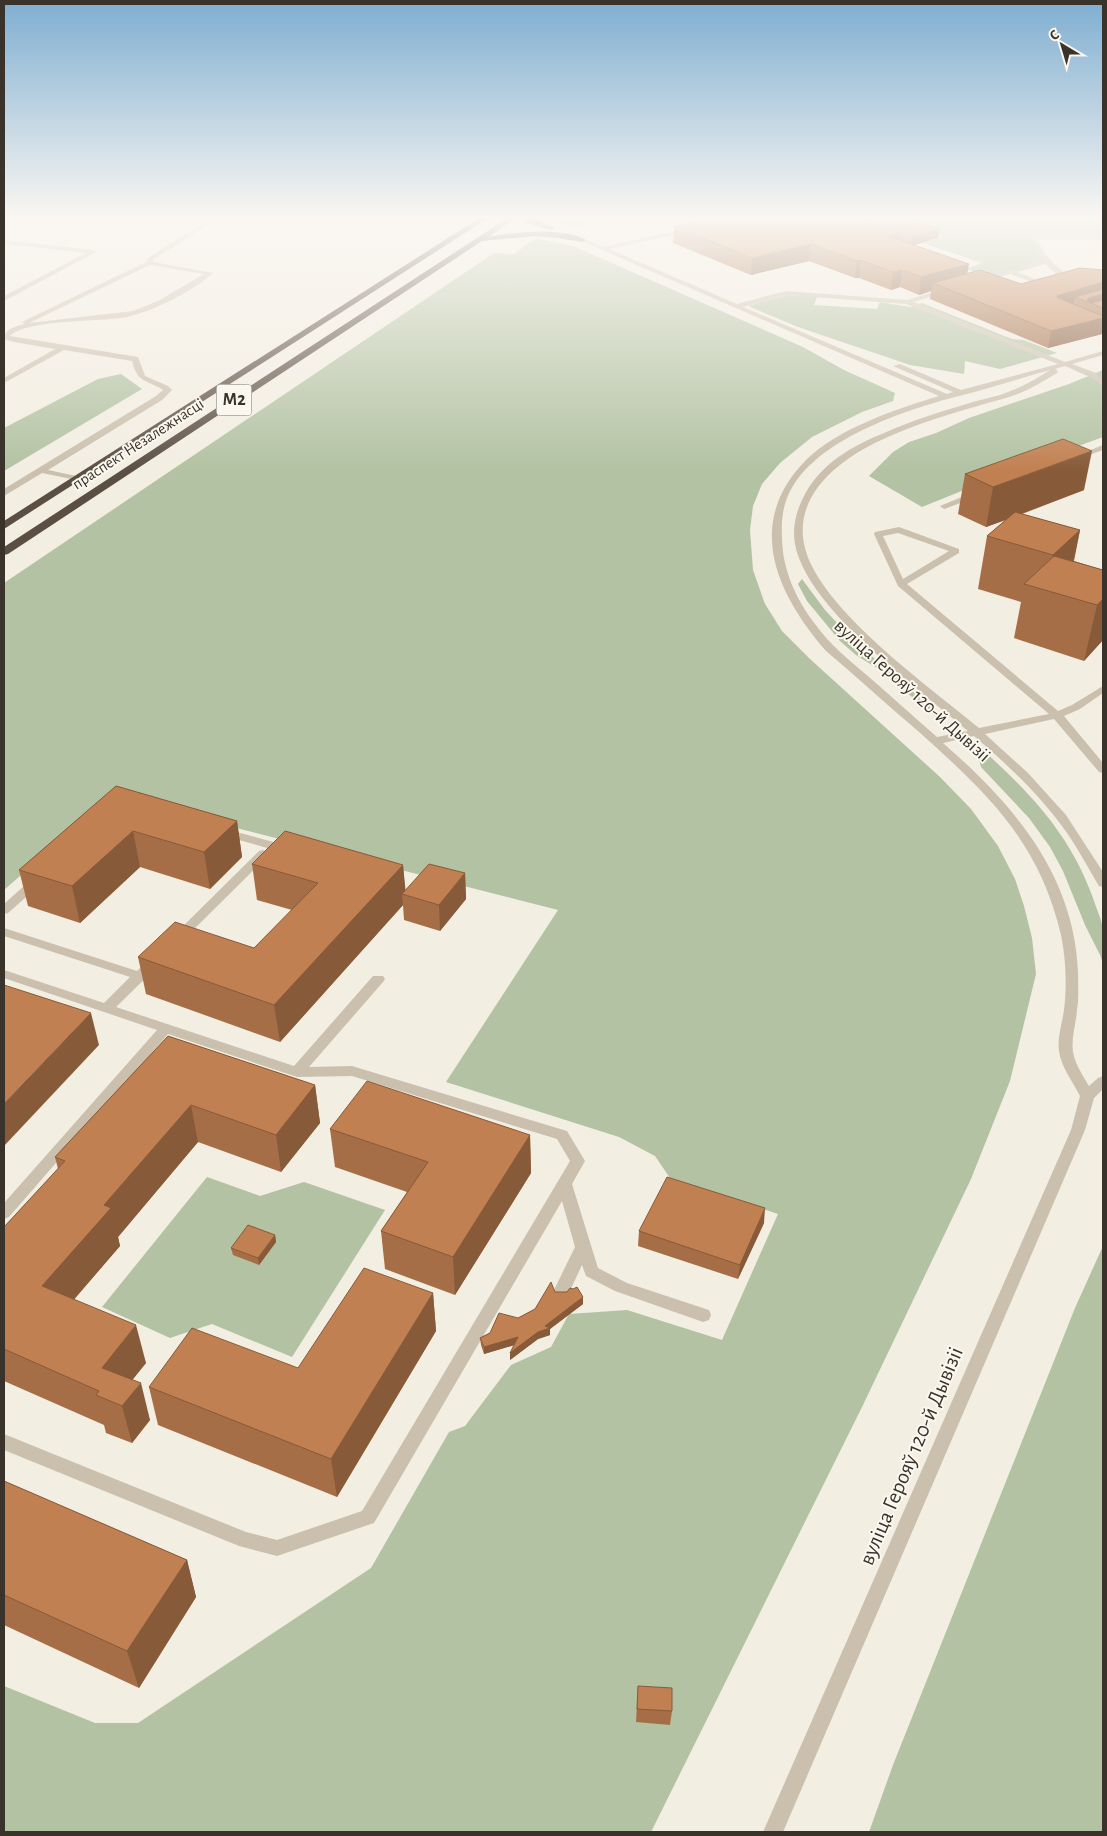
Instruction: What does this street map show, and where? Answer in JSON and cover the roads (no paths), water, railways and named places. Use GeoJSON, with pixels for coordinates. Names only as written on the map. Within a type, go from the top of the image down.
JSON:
{"type":"FeatureCollection","features":[{"type":"Feature","properties":{"kind":"highway","name":"праспект Незалежнасці"},"geometry":{"type":"LineString","coordinates":[[4,526],[356,301]]}},
{"type":"Feature","properties":{"kind":"highway","name":"праспект Незалежнасці"},"geometry":{"type":"LineString","coordinates":[[4,552],[386,301]]}},
{"type":"Feature","properties":{"kind":"street"},"geometry":{"type":"LineString","coordinates":[[4,492],[159,398],[168,390],[163,384],[139,375],[135,360],[14,340],[6,337],[11,330],[71,301]]}},
{"type":"Feature","properties":{"kind":"street"},"geometry":{"type":"LineString","coordinates":[[11,330],[33,325],[142,311],[160,301]]}},
{"type":"Feature","properties":{"kind":"street"},"geometry":{"type":"LineString","coordinates":[[725,301],[946,396],[975,404]]}},
{"type":"Feature","properties":{"kind":"street"},"geometry":{"type":"LineString","coordinates":[[738,306],[758,301]]}},
{"type":"Feature","properties":{"kind":"street"},"geometry":{"type":"LineString","coordinates":[[889,301],[907,302],[1093,375],[1103,384]]}},
{"type":"Feature","properties":{"kind":"street"},"geometry":{"type":"LineString","coordinates":[[907,302],[912,301]]}},
{"type":"Feature","properties":{"kind":"street"},"geometry":{"type":"LineString","coordinates":[[801,332],[863,352],[961,392],[975,404]]}},
{"type":"Feature","properties":{"kind":"street"},"geometry":{"type":"LineString","coordinates":[[4,381],[62,348]]}},
{"type":"Feature","properties":{"kind":"street","name":"вуліца Герояў 120-й Дывізіі"},"geometry":{"type":"LineString","coordinates":[[773,1832],[1078,1130],[1095,1096],[1066,1053],[1071,1006],[1071,966],[1068,937],[1062,912],[1049,876],[1033,846],[1012,816],[972,773],[830,649],[810,627],[795,605],[780,564],[775,538],[780,505],[788,487],[818,454],[840,439],[868,425],[912,407],[946,396],[1103,353]]}},
{"type":"Feature","properties":{"kind":"street","name":"вуліца Герояў 120-й Дывізіі"},"geometry":{"type":"LineString","coordinates":[[1065,364],[1022,390],[920,422],[870,442],[833,465],[812,488],[802,509],[798,529],[806,560],[812,574],[830,600],[875,647],[977,734],[1042,793],[1066,821],[1087,852],[1103,884]]}},
{"type":"Feature","properties":{"kind":"street"},"geometry":{"type":"LineString","coordinates":[[1069,460],[1103,447]]}},
{"type":"Feature","properties":{"kind":"street"},"geometry":{"type":"LineString","coordinates":[[39,470],[78,479]]}},
{"type":"Feature","properties":{"kind":"street"},"geometry":{"type":"LineString","coordinates":[[944,506],[983,492]]}},
{"type":"Feature","properties":{"kind":"street"},"geometry":{"type":"LineString","coordinates":[[901,584],[956,551],[899,530],[878,534],[901,584],[1057,715],[1103,770]]}},
{"type":"Feature","properties":{"kind":"street"},"geometry":{"type":"LineString","coordinates":[[935,741],[977,734],[1057,715],[1076,707],[1103,689]]}},
{"type":"Feature","properties":{"kind":"street"},"geometry":{"type":"LineString","coordinates":[[208,828],[300,853]]}},
{"type":"Feature","properties":{"kind":"street"},"geometry":{"type":"LineString","coordinates":[[105,1009],[272,845]]}},
{"type":"Feature","properties":{"kind":"street"},"geometry":{"type":"LineString","coordinates":[[1087,852],[1103,868]]}},
{"type":"Feature","properties":{"kind":"street"},"geometry":{"type":"LineString","coordinates":[[4,910],[50,870]]}},
{"type":"Feature","properties":{"kind":"street"},"geometry":{"type":"LineString","coordinates":[[4,932],[140,976]]}},
{"type":"Feature","properties":{"kind":"street"},"geometry":{"type":"LineString","coordinates":[[4,974],[297,1072],[352,1070],[562,1134],[578,1161],[368,1517],[277,1548],[245,1540],[4,1442]]}},
{"type":"Feature","properties":{"kind":"street"},"geometry":{"type":"LineString","coordinates":[[297,1072],[378,979]]}},
{"type":"Feature","properties":{"kind":"street"},"geometry":{"type":"LineString","coordinates":[[4,1213],[165,1029]]}},
{"type":"Feature","properties":{"kind":"street"},"geometry":{"type":"LineString","coordinates":[[1095,1096],[1103,1081]]}},
{"type":"Feature","properties":{"kind":"street"},"geometry":{"type":"LineString","coordinates":[[565,1185],[592,1272],[621,1287],[703,1315]]}},
{"type":"Feature","properties":{"kind":"street"},"geometry":{"type":"LineString","coordinates":[[561,1292],[583,1248]]}}]}
